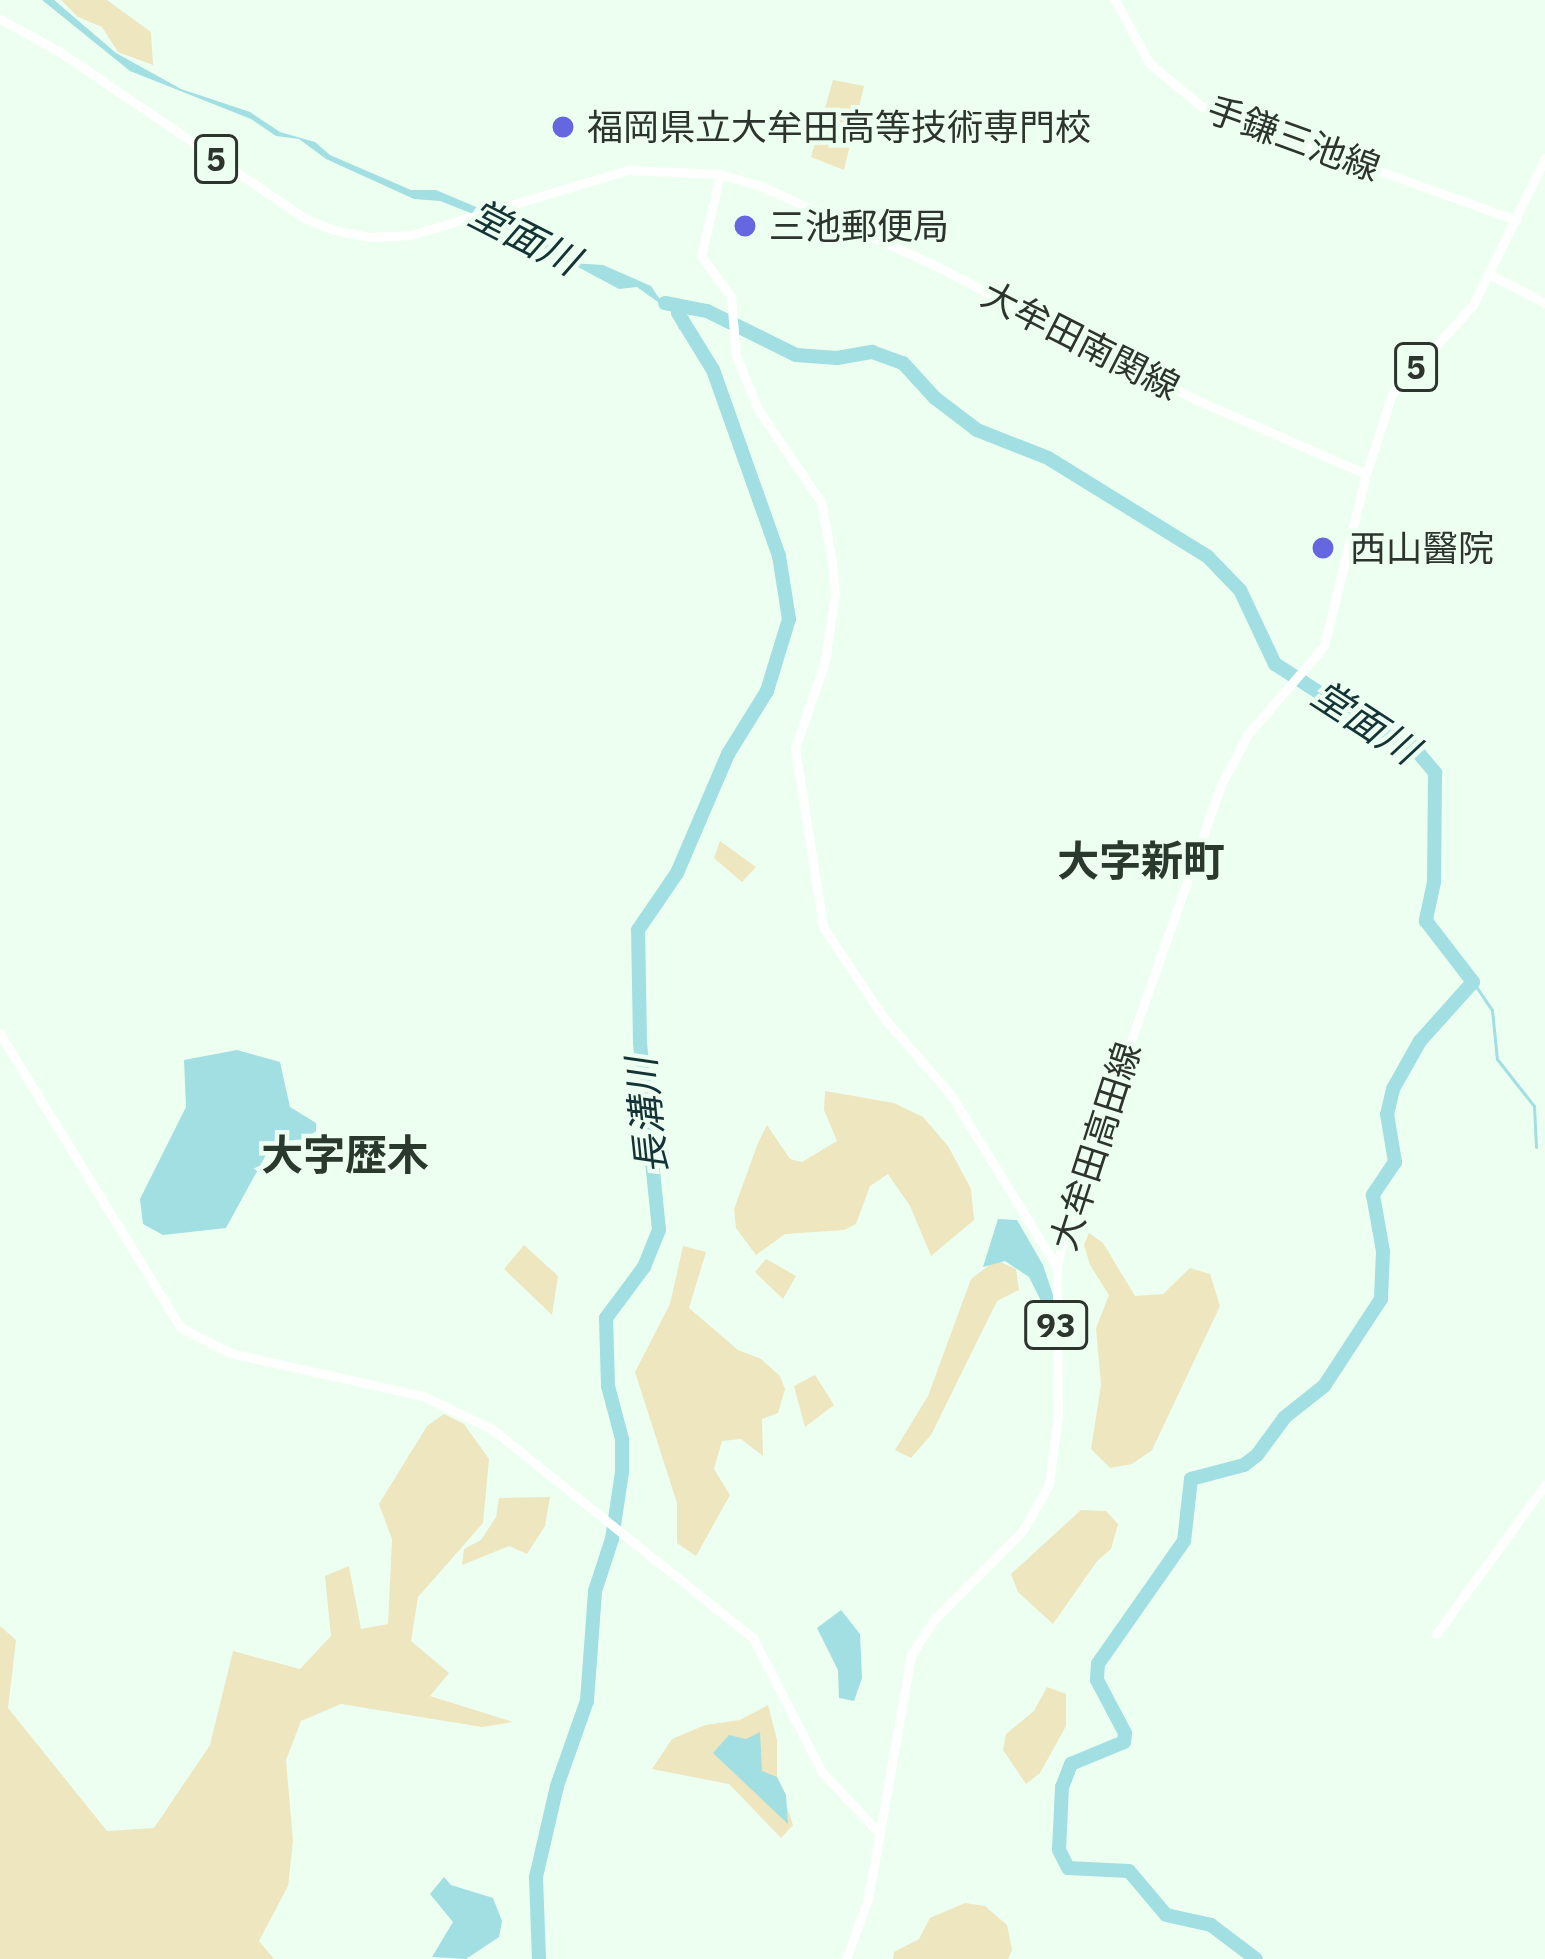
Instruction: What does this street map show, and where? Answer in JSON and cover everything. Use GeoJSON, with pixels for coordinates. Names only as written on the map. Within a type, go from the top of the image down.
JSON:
{"type":"FeatureCollection","features":[{"type":"Feature","properties":{"kind":"main road","name":"手鎌三池線"},"geometry":{"type":"LineString","coordinates":[[1115,0],[1149,63],[1202,107],[1516,220]]}},
{"type":"Feature","properties":{"kind":"main road","name":"大牟田南関線"},"geometry":{"type":"LineString","coordinates":[[0,19],[60,52],[304,218],[370,238],[411,235],[628,170],[667,167],[720,174],[760,186],[934,265],[1199,401],[1366,474]]}},
{"type":"Feature","properties":{"kind":"main road"},"geometry":{"type":"LineString","coordinates":[[1545,158],[1491,275],[1545,303]]}},
{"type":"Feature","properties":{"kind":"main road"},"geometry":{"type":"LineString","coordinates":[[720,174],[701,256],[728,288],[736,356],[758,410],[816,489],[832,561],[835,593],[825,661],[794,748],[823,927],[884,1018],[951,1095],[1057,1267]]}},
{"type":"Feature","properties":{"kind":"main road","name":"5"},"geometry":{"type":"LineString","coordinates":[[1366,474],[1396,388],[1460,325],[1491,275]]}},
{"type":"Feature","properties":{"kind":"main road","name":"大牟田高田線"},"geometry":{"type":"LineString","coordinates":[[846,1959],[862,1921],[917,1643],[1023,1530],[1049,1484],[1058,1415],[1057,1267],[1074,1194],[1227,770],[1248,734],[1324,646],[1366,474]]}},
{"type":"Feature","properties":{"kind":"main road"},"geometry":{"type":"LineString","coordinates":[[0,1034],[180,1327],[230,1353],[423,1396],[492,1429],[753,1638],[822,1772],[880,1834]]}},
{"type":"Feature","properties":{"kind":"main road"},"geometry":{"type":"LineString","coordinates":[[1436,1634],[1545,1485]]}},
{"type":"Feature","properties":{"kind":"shaded area"},"geometry":{"type":"Polygon","coordinates":[[[61,0],[107,0],[151,32],[153,65],[118,52],[102,27],[78,17],[61,0]]]}},
{"type":"Feature","properties":{"kind":"shaded area"},"geometry":{"type":"Polygon","coordinates":[[[833,80],[864,86],[844,170],[811,157],[833,80]]]}},
{"type":"Feature","properties":{"kind":"shaded area"},"geometry":{"type":"Polygon","coordinates":[[[720,841],[756,867],[742,882],[714,858],[720,841]]]}},
{"type":"Feature","properties":{"kind":"shaded area"},"geometry":{"type":"Polygon","coordinates":[[[825,1091],[894,1103],[923,1117],[948,1146],[971,1189],[974,1220],[931,1256],[910,1206],[888,1174],[870,1186],[856,1224],[844,1230],[785,1234],[756,1255],[736,1228],[734,1209],[758,1143],[767,1125],[790,1159],[802,1162],[837,1141],[824,1110],[825,1091]]]}},
{"type":"Feature","properties":{"kind":"shaded area"},"geometry":{"type":"Polygon","coordinates":[[[1089,1233],[1103,1243],[1135,1296],[1163,1294],[1190,1268],[1210,1274],[1220,1306],[1152,1450],[1132,1464],[1110,1468],[1091,1449],[1101,1385],[1096,1328],[1109,1295],[1090,1265],[1084,1245],[1089,1233]]]}},
{"type":"Feature","properties":{"kind":"shaded area"},"geometry":{"type":"Polygon","coordinates":[[[524,1245],[558,1276],[552,1315],[504,1269],[524,1245]]]}},
{"type":"Feature","properties":{"kind":"shaded area"},"geometry":{"type":"Polygon","coordinates":[[[683,1246],[706,1252],[689,1308],[738,1350],[761,1359],[780,1376],[785,1389],[778,1413],[762,1419],[763,1456],[741,1439],[722,1441],[714,1469],[730,1495],[696,1556],[677,1543],[677,1503],[635,1372],[670,1304],[683,1246]]]}},
{"type":"Feature","properties":{"kind":"shaded area"},"geometry":{"type":"Polygon","coordinates":[[[766,1259],[796,1276],[783,1299],[755,1272],[766,1259]]]}},
{"type":"Feature","properties":{"kind":"shaded area"},"geometry":{"type":"Polygon","coordinates":[[[996,1260],[1016,1269],[1019,1290],[997,1301],[931,1435],[911,1458],[895,1450],[928,1396],[971,1279],[996,1260]]]}},
{"type":"Feature","properties":{"kind":"shaded area"},"geometry":{"type":"Polygon","coordinates":[[[815,1375],[834,1405],[805,1427],[794,1386],[815,1375]]]}},
{"type":"Feature","properties":{"kind":"shaded area"},"geometry":{"type":"Polygon","coordinates":[[[444,1414],[464,1424],[489,1459],[483,1523],[418,1597],[411,1641],[449,1673],[430,1696],[513,1722],[482,1727],[341,1704],[301,1721],[286,1760],[293,1841],[288,1886],[259,1941],[274,1959],[0,1959],[0,1626],[16,1640],[8,1708],[107,1831],[154,1828],[210,1745],[233,1651],[300,1669],[331,1636],[325,1576],[349,1566],[361,1629],[388,1624],[392,1539],[379,1504],[427,1426],[444,1414]]]}},
{"type":"Feature","properties":{"kind":"shaded area"},"geometry":{"type":"Polygon","coordinates":[[[550,1497],[545,1526],[527,1554],[509,1546],[462,1565],[464,1549],[481,1540],[496,1517],[499,1498],[550,1497]]]}},
{"type":"Feature","properties":{"kind":"shaded area"},"geometry":{"type":"Polygon","coordinates":[[[1081,1510],[1106,1511],[1118,1524],[1111,1549],[1097,1561],[1053,1624],[1018,1592],[1011,1574],[1081,1510]]]}},
{"type":"Feature","properties":{"kind":"shaded area"},"geometry":{"type":"Polygon","coordinates":[[[1047,1687],[1066,1694],[1066,1726],[1040,1773],[1026,1784],[1003,1750],[1006,1734],[1034,1711],[1047,1687]]]}},
{"type":"Feature","properties":{"kind":"shaded area"},"geometry":{"type":"Polygon","coordinates":[[[768,1705],[777,1740],[777,1777],[793,1825],[781,1838],[729,1784],[652,1769],[672,1739],[705,1725],[740,1720],[768,1705]]]}},
{"type":"Feature","properties":{"kind":"shaded area"},"geometry":{"type":"Polygon","coordinates":[[[965,1903],[985,1906],[1007,1925],[1012,1950],[1008,1959],[893,1959],[894,1952],[919,1939],[930,1918],[965,1903]]]}},
{"type":"Feature","properties":{"kind":"water"},"geometry":{"type":"Polygon","coordinates":[[[42,0],[54,0],[116,53],[181,89],[250,112],[280,132],[315,142],[330,155],[411,190],[436,190],[502,218],[537,236],[571,263],[603,265],[651,286],[659,298],[676,304],[684,325],[679,330],[676,315],[637,287],[619,289],[494,222],[440,201],[414,199],[326,159],[299,139],[276,136],[251,119],[130,71],[42,0]]]}},
{"type":"Feature","properties":{"kind":"water"},"geometry":{"type":"Polygon","coordinates":[[[237,1050],[280,1062],[290,1107],[316,1123],[316,1131],[306,1139],[273,1142],[226,1228],[163,1235],[143,1224],[140,1199],[186,1107],[184,1060],[237,1050]]]}},
{"type":"Feature","properties":{"kind":"water"},"geometry":{"type":"Polygon","coordinates":[[[998,1219],[1017,1220],[1043,1265],[1056,1304],[1044,1307],[1029,1277],[1005,1261],[983,1267],[998,1219]]]}},
{"type":"Feature","properties":{"kind":"water"},"geometry":{"type":"Polygon","coordinates":[[[841,1610],[860,1634],[862,1678],[854,1701],[839,1698],[838,1670],[817,1628],[841,1610]]]}},
{"type":"Feature","properties":{"kind":"water"},"geometry":{"type":"Polygon","coordinates":[[[760,1732],[762,1771],[777,1777],[786,1795],[788,1824],[713,1753],[729,1735],[746,1739],[760,1732]]]}},
{"type":"Feature","properties":{"kind":"water"},"geometry":{"type":"Polygon","coordinates":[[[444,1877],[451,1885],[493,1898],[502,1921],[499,1937],[466,1959],[432,1957],[453,1922],[430,1894],[444,1877]]]}},
{"type":"Feature","properties":{"kind":"waterway","name":"堂面川"},"geometry":{"type":"LineString","coordinates":[[665,303],[707,311],[796,355],[837,358],[872,352],[903,363],[935,398],[977,430],[1048,458],[1208,557],[1240,590],[1275,664],[1383,734],[1411,744],[1435,773],[1434,882],[1426,921],[1473,982],[1420,1041],[1393,1089],[1387,1114],[1395,1162],[1373,1195],[1383,1251],[1381,1299],[1324,1386],[1285,1417],[1257,1455],[1244,1465],[1191,1479],[1184,1541],[1098,1664],[1097,1680],[1125,1733],[1124,1742],[1071,1764],[1062,1787],[1059,1850],[1068,1868],[1129,1871],[1166,1915],[1211,1925],[1256,1959]]}},
{"type":"Feature","properties":{"kind":"waterway","name":"長溝川"},"geometry":{"type":"LineString","coordinates":[[539,1959],[536,1877],[557,1786],[587,1701],[595,1591],[612,1539],[622,1472],[622,1439],[608,1386],[606,1318],[644,1267],[659,1230],[640,1042],[638,930],[677,873],[728,754],[767,691],[789,619],[779,556],[713,370],[678,313]]}},
{"type":"Feature","properties":{"kind":"waterway"},"geometry":{"type":"LineString","coordinates":[[1473,982],[1492,1010],[1497,1059],[1534,1106],[1536,1147]]}},
{"type":"Feature","properties":{"kind":"place","name":"福岡県立大牟田高等技術専門校"},"geometry":{"type":"Point","coordinates":[563,127]}},
{"type":"Feature","properties":{"kind":"place","name":"三池郵便局"},"geometry":{"type":"Point","coordinates":[745,226]}},
{"type":"Feature","properties":{"kind":"place","name":"西山醫院"},"geometry":{"type":"Point","coordinates":[1323,548]}},
{"type":"Feature","properties":{"kind":"district","name":"大字新町"},"geometry":{"type":"Point","coordinates":[1141,861]}},
{"type":"Feature","properties":{"kind":"district","name":"大字歴木"},"geometry":{"type":"Point","coordinates":[345,1155]}}]}
